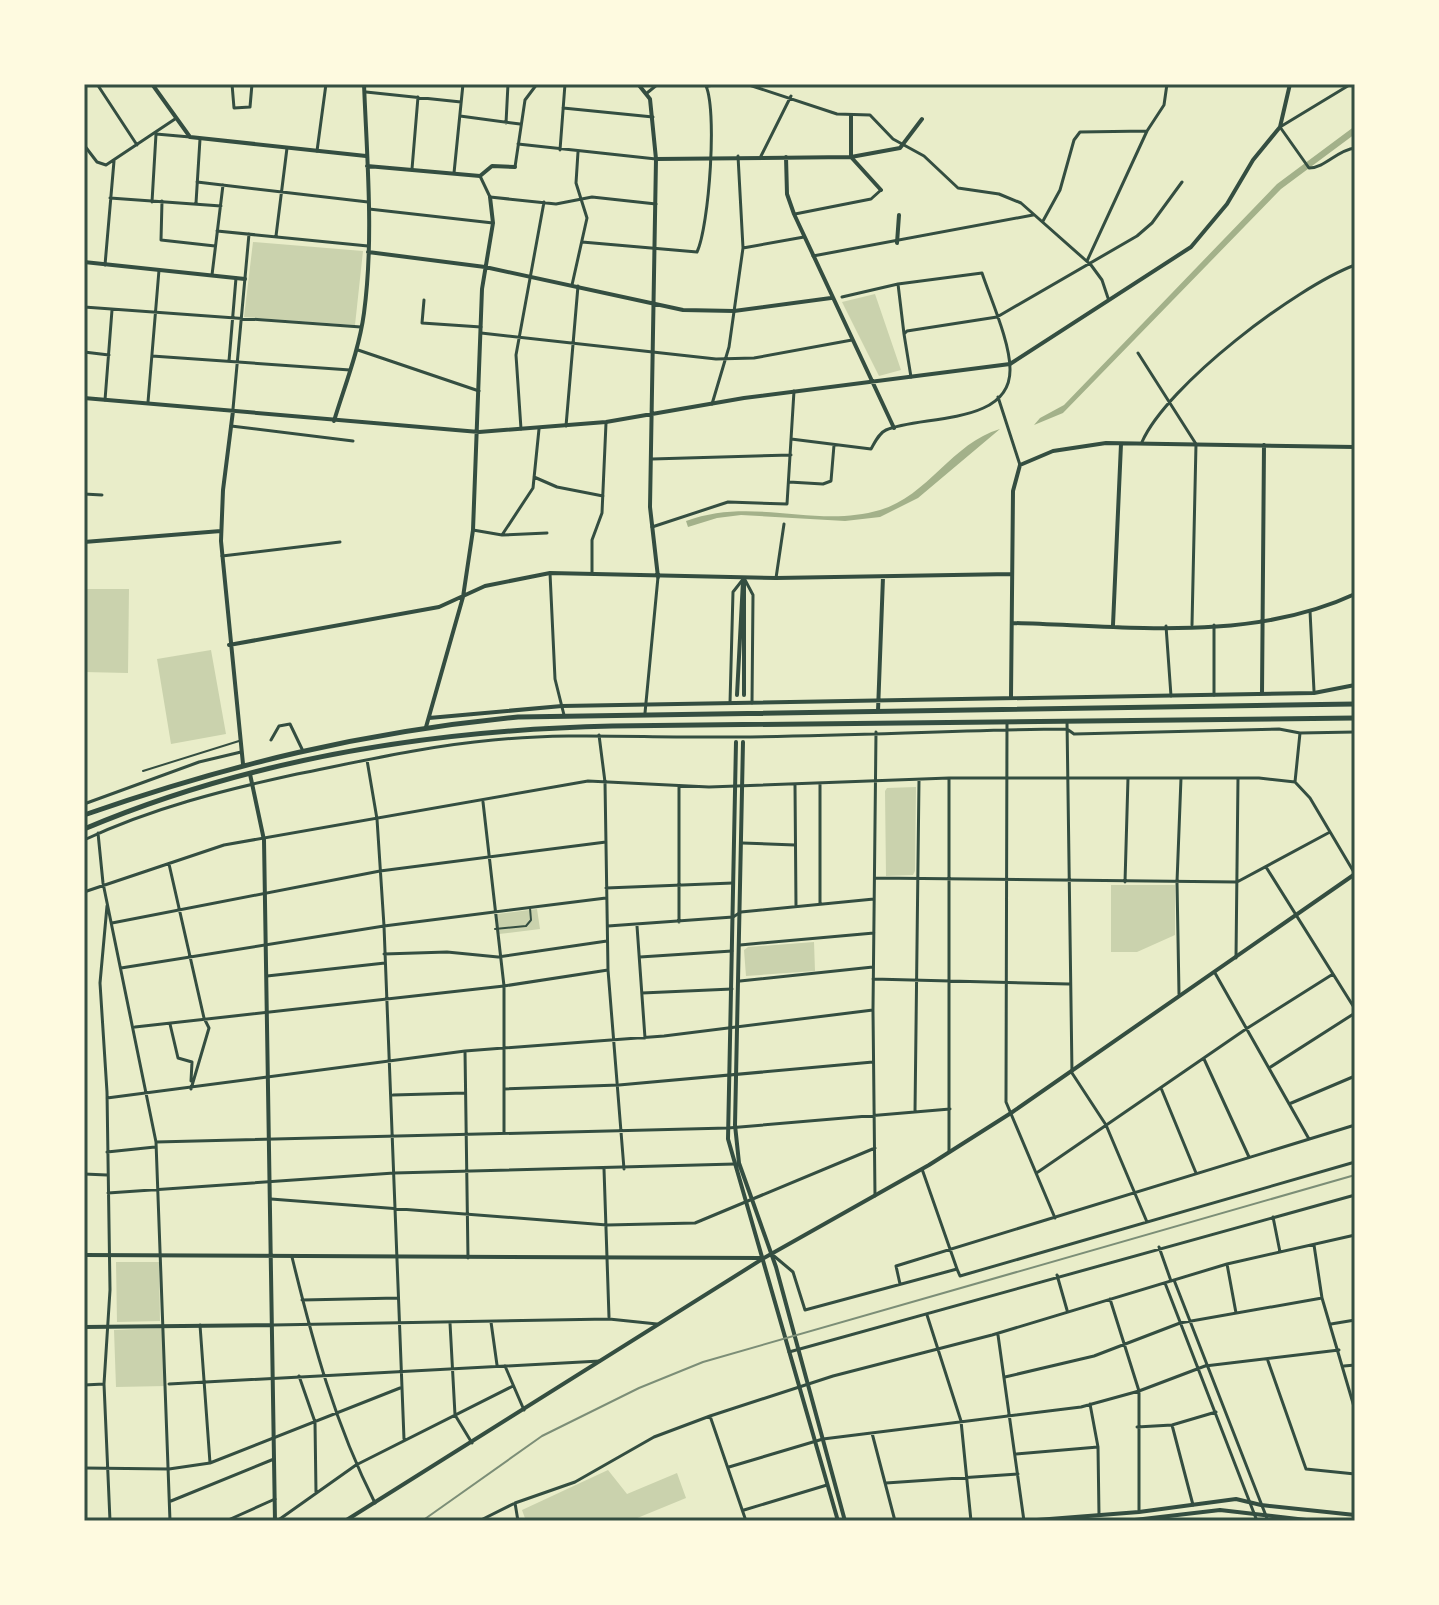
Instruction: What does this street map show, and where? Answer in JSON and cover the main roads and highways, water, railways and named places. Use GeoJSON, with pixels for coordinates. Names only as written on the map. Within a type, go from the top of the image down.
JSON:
{"type":"FeatureCollection","features":[{"type":"Feature","properties":{"kind":"highway"},"geometry":{"type":"LineString","coordinates":[[84,815],[243,764],[302,749],[426,727],[564,715],[1355,704]]}},
{"type":"Feature","properties":{"kind":"highway"},"geometry":{"type":"LineString","coordinates":[[84,829],[250,774],[382,747],[512,731],[587,726],[1007,725],[1067,721],[1355,718]]}},
{"type":"Feature","properties":{"kind":"railway"},"geometry":{"type":"LineString","coordinates":[[422,1521],[542,1436],[639,1388],[703,1362],[1355,1175]]}}]}
